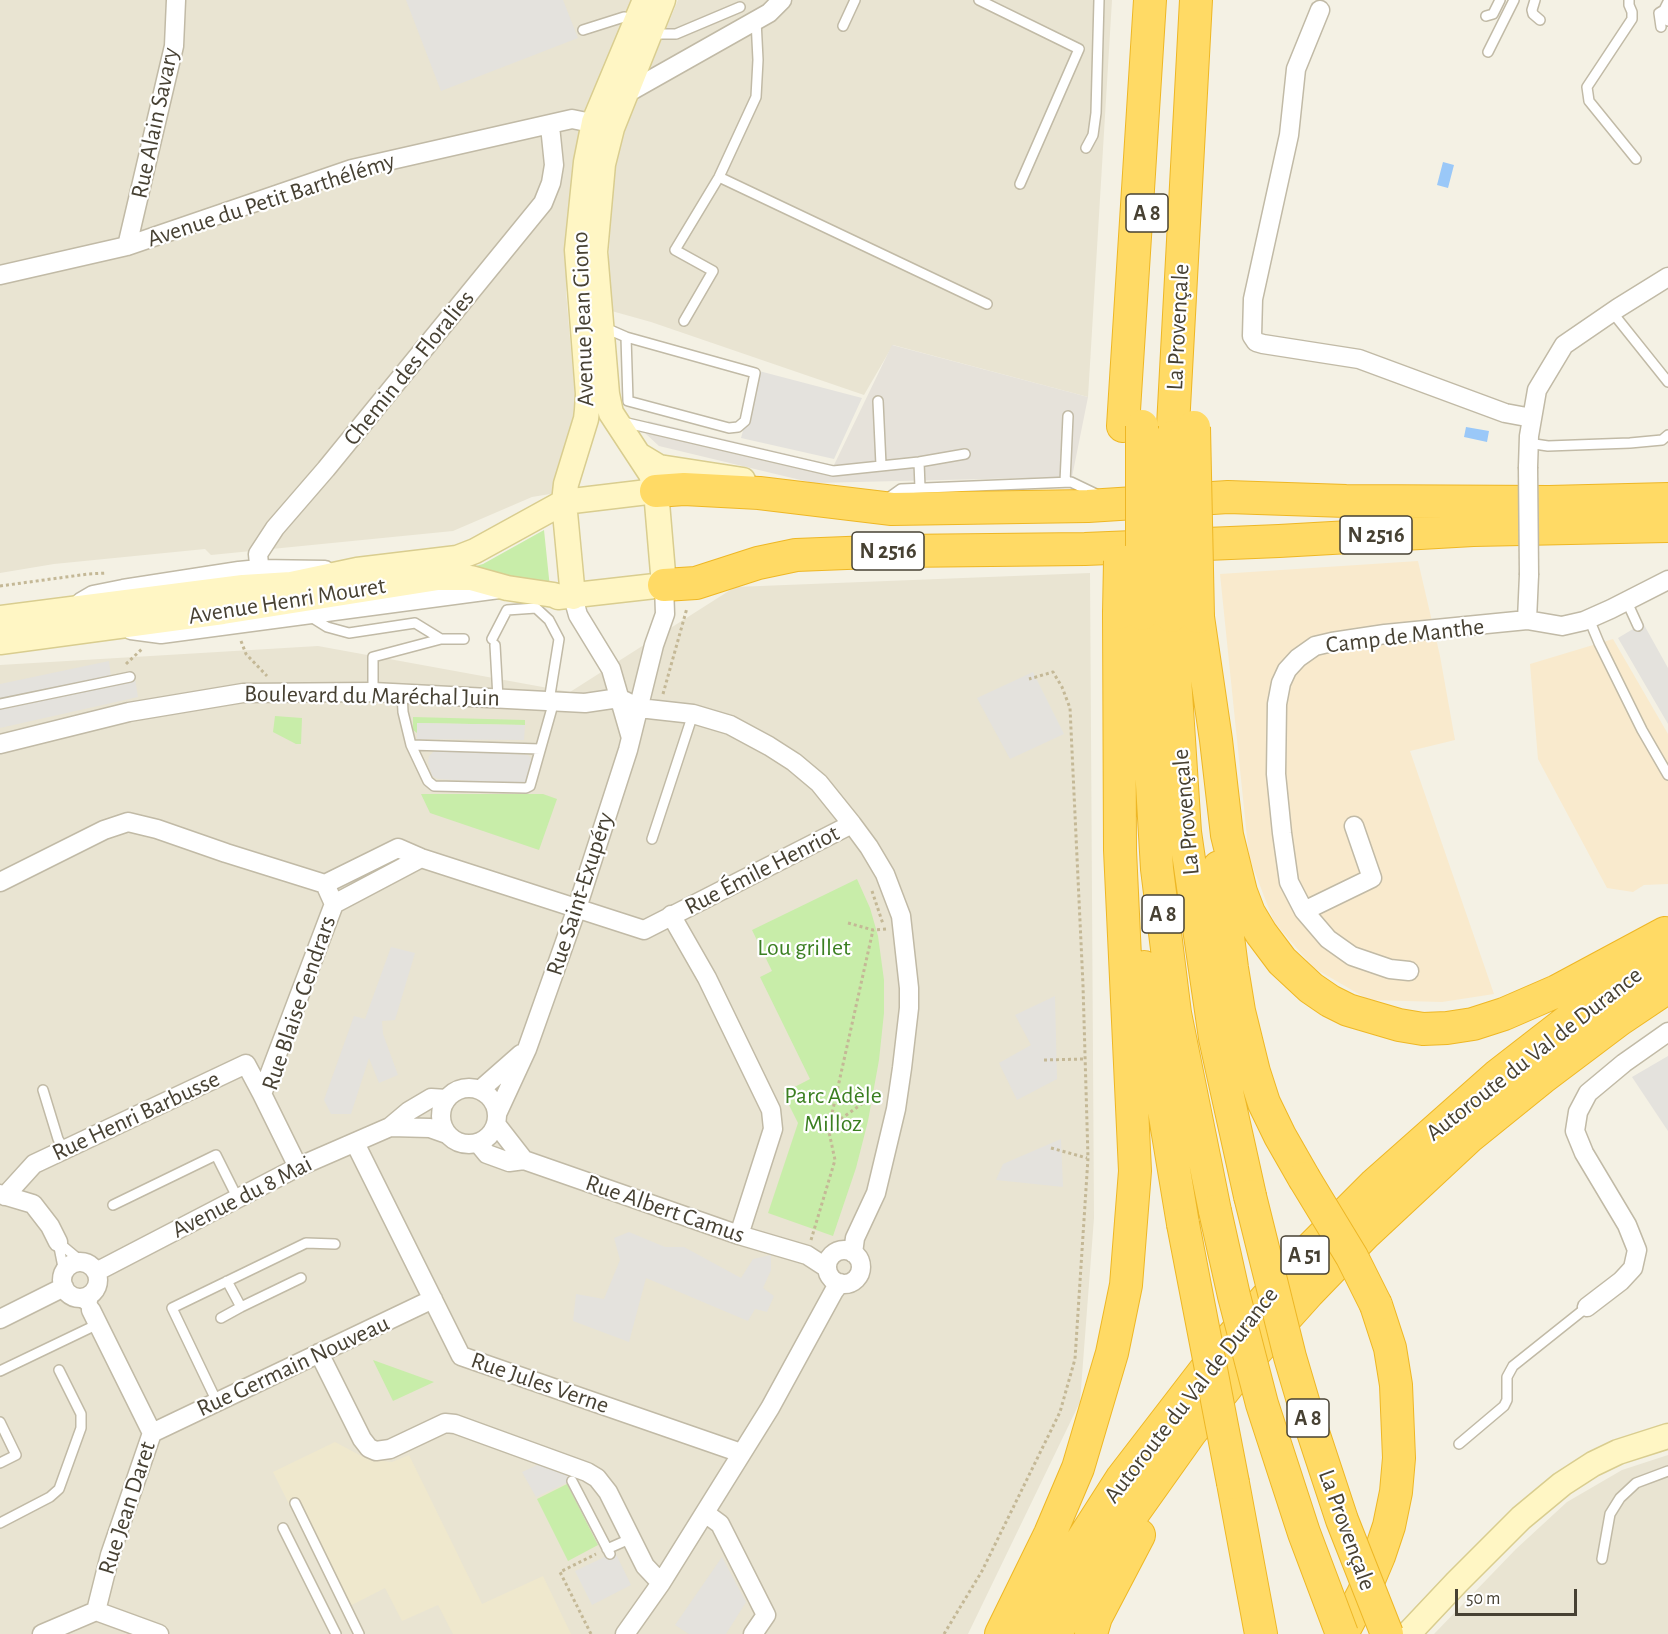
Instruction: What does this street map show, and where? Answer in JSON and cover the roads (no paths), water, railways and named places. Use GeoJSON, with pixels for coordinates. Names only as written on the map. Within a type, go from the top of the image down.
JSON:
{"type":"FeatureCollection","features":[{"type":"Feature","properties":{"kind":"highway"},"geometry":{"type":"LineString","coordinates":[[1150,0],[1158,426],[1158,615],[1130,853],[1157,1068],[1183,1224],[1261,1634]]}},
{"type":"Feature","properties":{"kind":"highway"},"geometry":{"type":"LineString","coordinates":[[1000,1634],[1050,1534],[1078,1468],[1112,1353],[1126,1285],[1135,1171],[1120,850],[1158,615],[1158,426],[1196,6]]}},
{"type":"Feature","properties":{"kind":"highway","name":"N 2516"},"geometry":{"type":"LineString","coordinates":[[656,491],[684,489],[748,492],[892,509],[1117,504],[1228,497],[1346,501],[1549,502],[1668,499]]}},
{"type":"Feature","properties":{"kind":"highway","name":"N 2516"},"geometry":{"type":"LineString","coordinates":[[676,595],[696,583],[758,562],[796,555],[897,551],[1085,549],[1279,542],[1473,530],[1668,526]]}},
{"type":"Feature","properties":{"kind":"highway"},"geometry":{"type":"LineString","coordinates":[[1158,615],[1227,835],[1241,892],[1249,914],[1282,961],[1321,994],[1348,1011],[1423,1029],[1473,1024],[1504,1014],[1557,991],[1668,931]]}},
{"type":"Feature","properties":{"kind":"highway"},"geometry":{"type":"LineString","coordinates":[[1158,615],[1205,741],[1239,1011],[1254,1072],[1264,1102],[1280,1136],[1347,1247],[1376,1305],[1390,1348],[1396,1385],[1399,1458],[1396,1492],[1389,1526],[1379,1556],[1363,1594],[1342,1634]]}},
{"type":"Feature","properties":{"kind":"highway","name":"La Provençale"},"geometry":{"type":"LineString","coordinates":[[1158,615],[1185,832],[1215,1038],[1250,1196],[1306,1412],[1341,1520],[1387,1634]]}},
{"type":"Feature","properties":{"kind":"highway","name":"La Provençale"},"geometry":{"type":"LineString","coordinates":[[1158,615],[1157,869],[1175,1013],[1215,1211],[1262,1404],[1304,1533],[1342,1634]]}},
{"type":"Feature","properties":{"kind":"highway","name":"Autoroute du Val de Durance"},"geometry":{"type":"LineString","coordinates":[[1022,1634],[1122,1478],[1219,1352],[1307,1252],[1374,1185],[1497,1076],[1573,1017],[1668,953]]}},
{"type":"Feature","properties":{"kind":"highway","name":"Autoroute du Val de Durance"},"geometry":{"type":"LineString","coordinates":[[1055,1634],[1110,1546],[1191,1432],[1247,1361],[1308,1293],[1366,1233],[1469,1137],[1542,1078],[1619,1020],[1668,987]]}},
{"type":"Feature","properties":{"kind":"highway"},"geometry":{"type":"LineString","coordinates":[[1090,1634],[1113,1583],[1159,1500],[1199,1443],[1312,1307],[1427,1175]]}},
{"type":"Feature","properties":{"kind":"main road","name":"Avenue Jean Giono"},"geometry":{"type":"LineString","coordinates":[[663,0],[646,26],[601,121],[586,162],[577,250],[591,326],[588,394],[599,412],[639,455],[651,474],[676,595]]}},
{"type":"Feature","properties":{"kind":"main road","name":"Avenue Jean Giono"},"geometry":{"type":"LineString","coordinates":[[601,121],[625,94],[646,26]]}},
{"type":"Feature","properties":{"kind":"main road","name":"Avenue Jean Giono"},"geometry":{"type":"LineString","coordinates":[[573,597],[564,502],[566,484],[586,419],[599,412]]}},
{"type":"Feature","properties":{"kind":"main road","name":"N 2516"},"geometry":{"type":"LineString","coordinates":[[639,455],[659,467],[742,480],[799,498]]}},
{"type":"Feature","properties":{"kind":"main road"},"geometry":{"type":"LineString","coordinates":[[564,502],[656,491]]}},
{"type":"Feature","properties":{"kind":"main road","name":"Avenue Henri Mouret"},"geometry":{"type":"LineString","coordinates":[[0,618],[69,608],[291,584],[357,570],[457,558],[475,552],[564,502]]}},
{"type":"Feature","properties":{"kind":"main road","name":"Avenue Henri Mouret"},"geometry":{"type":"LineString","coordinates":[[0,642],[108,627],[261,587],[299,608],[438,578],[471,578],[507,588],[558,597],[676,595]]}},
{"type":"Feature","properties":{"kind":"main road"},"geometry":{"type":"LineString","coordinates":[[1408,1634],[1521,1518],[1562,1484],[1593,1464],[1618,1452],[1668,1436]]}},
{"type":"Feature","properties":{"kind":"street","name":"Rue Alain Savary"},"geometry":{"type":"LineString","coordinates":[[127,246],[174,46],[176,0]]}},
{"type":"Feature","properties":{"kind":"street"},"geometry":{"type":"LineString","coordinates":[[625,94],[769,13],[782,0]]}},
{"type":"Feature","properties":{"kind":"street"},"geometry":{"type":"LineString","coordinates":[[1322,5],[1296,69],[1289,135],[1253,299],[1252,336],[1256,342],[1263,344],[1359,358],[1505,413],[1532,418]]}},
{"type":"Feature","properties":{"kind":"street"},"geometry":{"type":"LineString","coordinates":[[646,26],[659,74]]}},
{"type":"Feature","properties":{"kind":"street","name":"Avenue du Petit Barthélémy"},"geometry":{"type":"LineString","coordinates":[[0,275],[127,246],[352,169],[572,120],[601,121]]}},
{"type":"Feature","properties":{"kind":"street","name":"Chemin des Floralies"},"geometry":{"type":"LineString","coordinates":[[261,587],[258,554],[275,528],[543,204],[551,183],[554,165],[550,126]]}},
{"type":"Feature","properties":{"kind":"street"},"geometry":{"type":"LineString","coordinates":[[1527,620],[1528,443],[1537,390],[1564,345],[1668,278]]}},
{"type":"Feature","properties":{"kind":"street","name":"Camp de Manthe"},"geometry":{"type":"LineString","coordinates":[[1408,970],[1390,969],[1352,956],[1328,939],[1304,912],[1289,882],[1276,774],[1277,704],[1281,683],[1287,670],[1298,658],[1315,646],[1332,642],[1385,634],[1527,620],[1562,626],[1589,618],[1627,602],[1668,580]]}},
{"type":"Feature","properties":{"kind":"street","name":"Rue Saint-Exupéry"},"geometry":{"type":"LineString","coordinates":[[497,1119],[527,1049],[577,908],[631,738],[654,645],[665,614],[676,595]]}},
{"type":"Feature","properties":{"kind":"street"},"geometry":{"type":"LineString","coordinates":[[573,597],[578,615],[611,669],[631,738]]}},
{"type":"Feature","properties":{"kind":"street"},"geometry":{"type":"LineString","coordinates":[[108,627],[161,634],[236,625],[299,608]]}},
{"type":"Feature","properties":{"kind":"street","name":"Boulevard du Maréchal Juin"},"geometry":{"type":"LineString","coordinates":[[0,744],[129,712],[243,693],[373,692],[599,702],[619,698]]}},
{"type":"Feature","properties":{"kind":"street"},"geometry":{"type":"LineString","coordinates":[[619,698],[639,708],[693,714],[730,725],[794,762],[819,783],[869,847],[885,874],[901,916],[894,928],[909,988],[909,1008],[896,1109],[876,1193],[842,1252],[829,1275],[840,1283],[847,1283],[857,1276],[860,1264],[842,1252]]}},
{"type":"Feature","properties":{"kind":"street"},"geometry":{"type":"LineString","coordinates":[[0,882],[104,831],[128,822],[157,829],[325,885]]}},
{"type":"Feature","properties":{"kind":"street","name":"Rue Émile Henriot"},"geometry":{"type":"LineString","coordinates":[[577,908],[644,930],[852,824]]}},
{"type":"Feature","properties":{"kind":"street"},"geometry":{"type":"LineString","coordinates":[[1304,912],[1372,878],[1354,826]]}},
{"type":"Feature","properties":{"kind":"street","name":"Rue Blaise Cendrars"},"geometry":{"type":"LineString","coordinates":[[333,904],[325,885],[398,848],[421,858],[577,908]]}},
{"type":"Feature","properties":{"kind":"street","name":"Rue Blaise Cendrars"},"geometry":{"type":"LineString","coordinates":[[298,1167],[262,1094],[333,904],[421,858]]}},
{"type":"Feature","properties":{"kind":"street"},"geometry":{"type":"LineString","coordinates":[[671,915],[706,978],[771,1110],[773,1130],[739,1234]]}},
{"type":"Feature","properties":{"kind":"street"},"geometry":{"type":"LineString","coordinates":[[1587,1306],[1621,1281],[1633,1268],[1637,1250],[1627,1225],[1584,1153],[1575,1131],[1578,1112],[1588,1093],[1624,1063],[1668,1032]]}},
{"type":"Feature","properties":{"kind":"street","name":"Rue Saint-Exupéry"},"geometry":{"type":"LineString","coordinates":[[480,1090],[527,1049]]}},
{"type":"Feature","properties":{"kind":"street","name":"Rue Henri Barbusse"},"geometry":{"type":"LineString","coordinates":[[2,1195],[34,1164],[246,1064],[262,1094]]}},
{"type":"Feature","properties":{"kind":"street"},"geometry":{"type":"LineString","coordinates":[[497,1119],[487,1139],[478,1143],[463,1144],[454,1141],[447,1134],[441,1117],[442,1108],[447,1099],[460,1089],[480,1090],[491,1098],[497,1119],[524,1160]]}},
{"type":"Feature","properties":{"kind":"street","name":"Avenue du 8 Mai"},"geometry":{"type":"LineString","coordinates":[[89,1267],[238,1199],[298,1167],[390,1126],[431,1098],[447,1099]]}},
{"type":"Feature","properties":{"kind":"street","name":"Avenue du 8 Mai"},"geometry":{"type":"LineString","coordinates":[[390,1126],[430,1128],[447,1134]]}},
{"type":"Feature","properties":{"kind":"street","name":"Rue Jules Verne"},"geometry":{"type":"LineString","coordinates":[[355,1143],[461,1356],[741,1452]]}},
{"type":"Feature","properties":{"kind":"street","name":"Rue Albert Camus"},"geometry":{"type":"LineString","coordinates":[[478,1143],[487,1154],[509,1162],[524,1160],[739,1234],[807,1254],[842,1252]]}},
{"type":"Feature","properties":{"kind":"street"},"geometry":{"type":"LineString","coordinates":[[2,1195],[33,1204],[50,1226],[58,1242]]}},
{"type":"Feature","properties":{"kind":"street"},"geometry":{"type":"LineString","coordinates":[[70,1264],[89,1267],[98,1282],[94,1291],[85,1297],[68,1285],[70,1264]]}},
{"type":"Feature","properties":{"kind":"street"},"geometry":{"type":"LineString","coordinates":[[625,1634],[661,1583],[770,1408],[840,1283]]}},
{"type":"Feature","properties":{"kind":"street"},"geometry":{"type":"LineString","coordinates":[[0,1319],[68,1285]]}},
{"type":"Feature","properties":{"kind":"street","name":"Rue Germain Nouveau"},"geometry":{"type":"LineString","coordinates":[[152,1432],[433,1299]]}},
{"type":"Feature","properties":{"kind":"street","name":"Rue Jean Daret"},"geometry":{"type":"LineString","coordinates":[[95,1317],[152,1432],[110,1555],[96,1611]]}},
{"type":"Feature","properties":{"kind":"street"},"geometry":{"type":"LineString","coordinates":[[319,1353],[362,1439],[369,1448],[376,1451],[390,1449],[445,1423],[455,1424],[587,1472],[597,1478],[608,1492],[645,1566],[661,1583]]}},
{"type":"Feature","properties":{"kind":"street"},"geometry":{"type":"LineString","coordinates":[[705,1513],[720,1524],[766,1615],[753,1634]]}},
{"type":"Feature","properties":{"kind":"street"},"geometry":{"type":"LineString","coordinates":[[42,1634],[96,1611],[159,1634]]}},
{"type":"Feature","properties":{"kind":"lane"},"geometry":{"type":"LineString","coordinates":[[843,26],[855,0]]}},
{"type":"Feature","properties":{"kind":"lane"},"geometry":{"type":"LineString","coordinates":[[979,0],[1079,49],[1020,184]]}},
{"type":"Feature","properties":{"kind":"lane"},"geometry":{"type":"LineString","coordinates":[[1086,148],[1093,135],[1096,113],[1099,0]]}},
{"type":"Feature","properties":{"kind":"lane"},"geometry":{"type":"LineString","coordinates":[[1486,16],[1493,14],[1500,0]]}},
{"type":"Feature","properties":{"kind":"lane"},"geometry":{"type":"LineString","coordinates":[[1488,52],[1514,0]]}},
{"type":"Feature","properties":{"kind":"lane"},"geometry":{"type":"LineString","coordinates":[[1535,0],[1532,6],[1533,14],[1540,20]]}},
{"type":"Feature","properties":{"kind":"lane"},"geometry":{"type":"LineString","coordinates":[[1617,0],[1629,3],[1632,19],[1587,87],[1589,101],[1636,159]]}},
{"type":"Feature","properties":{"kind":"lane"},"geometry":{"type":"LineString","coordinates":[[1664,24],[1666,6]]}},
{"type":"Feature","properties":{"kind":"lane"},"geometry":{"type":"LineString","coordinates":[[583,30],[624,17],[676,34],[741,7]]}},
{"type":"Feature","properties":{"kind":"lane"},"geometry":{"type":"LineString","coordinates":[[684,321],[713,271],[675,250],[719,177],[756,97],[758,60],[756,20]]}},
{"type":"Feature","properties":{"kind":"lane"},"geometry":{"type":"LineString","coordinates":[[719,177],[987,304]]}},
{"type":"Feature","properties":{"kind":"lane"},"geometry":{"type":"LineString","coordinates":[[1612,312],[1668,382]]}},
{"type":"Feature","properties":{"kind":"lane"},"geometry":{"type":"LineString","coordinates":[[591,326],[754,373],[745,421],[738,427],[729,428],[628,401],[626,337]]}},
{"type":"Feature","properties":{"kind":"lane"},"geometry":{"type":"LineString","coordinates":[[878,401],[881,465]]}},
{"type":"Feature","properties":{"kind":"lane"},"geometry":{"type":"LineString","coordinates":[[599,412],[625,423],[833,471],[919,462],[965,454]]}},
{"type":"Feature","properties":{"kind":"lane"},"geometry":{"type":"LineString","coordinates":[[1065,482],[1068,416]]}},
{"type":"Feature","properties":{"kind":"lane"},"geometry":{"type":"LineString","coordinates":[[1528,443],[1548,446],[1630,443],[1662,440],[1668,435]]}},
{"type":"Feature","properties":{"kind":"lane"},"geometry":{"type":"LineString","coordinates":[[919,462],[920,488]]}},
{"type":"Feature","properties":{"kind":"lane"},"geometry":{"type":"LineString","coordinates":[[875,507],[901,489],[1065,482],[1071,482],[1117,504]]}},
{"type":"Feature","properties":{"kind":"lane"},"geometry":{"type":"LineString","coordinates":[[1627,602],[1638,626]]}},
{"type":"Feature","properties":{"kind":"lane"},"geometry":{"type":"LineString","coordinates":[[299,608],[327,627],[349,633],[415,623],[441,639]]}},
{"type":"Feature","properties":{"kind":"lane"},"geometry":{"type":"LineString","coordinates":[[402,693],[403,712],[411,745],[428,781],[434,786],[526,788],[530,786],[551,701],[559,639],[549,620],[536,608],[507,610],[493,642],[498,698]]}},
{"type":"Feature","properties":{"kind":"lane"},"geometry":{"type":"LineString","coordinates":[[1589,618],[1642,730],[1668,775]]}},
{"type":"Feature","properties":{"kind":"lane"},"geometry":{"type":"LineString","coordinates":[[373,692],[374,657],[441,639],[464,639]]}},
{"type":"Feature","properties":{"kind":"lane"},"geometry":{"type":"LineString","coordinates":[[0,704],[130,677]]}},
{"type":"Feature","properties":{"kind":"lane"},"geometry":{"type":"LineString","coordinates":[[652,839],[693,714]]}},
{"type":"Feature","properties":{"kind":"lane"},"geometry":{"type":"LineString","coordinates":[[411,745],[540,749]]}},
{"type":"Feature","properties":{"kind":"lane"},"geometry":{"type":"LineString","coordinates":[[43,1090],[58,1139],[64,1149]]}},
{"type":"Feature","properties":{"kind":"lane"},"geometry":{"type":"LineString","coordinates":[[114,1205],[216,1155],[238,1199]]}},
{"type":"Feature","properties":{"kind":"lane"},"geometry":{"type":"LineString","coordinates":[[58,1242],[89,1267]]}},
{"type":"Feature","properties":{"kind":"lane"},"geometry":{"type":"LineString","coordinates":[[58,1242],[68,1285]]}},
{"type":"Feature","properties":{"kind":"lane"},"geometry":{"type":"LineString","coordinates":[[217,1402],[172,1308],[306,1243],[335,1244]]}},
{"type":"Feature","properties":{"kind":"lane"},"geometry":{"type":"LineString","coordinates":[[221,1318],[301,1278]]}},
{"type":"Feature","properties":{"kind":"lane"},"geometry":{"type":"LineString","coordinates":[[227,1281],[241,1307]]}},
{"type":"Feature","properties":{"kind":"lane","name":"Rue Jean Daret"},"geometry":{"type":"LineString","coordinates":[[68,1285],[95,1317]]}},
{"type":"Feature","properties":{"kind":"lane"},"geometry":{"type":"LineString","coordinates":[[0,1371],[95,1317],[94,1291]]}},
{"type":"Feature","properties":{"kind":"lane"},"geometry":{"type":"LineString","coordinates":[[1459,1444],[1504,1406],[1507,1400],[1507,1377],[1513,1366],[1587,1306]]}},
{"type":"Feature","properties":{"kind":"lane"},"geometry":{"type":"LineString","coordinates":[[0,1523],[50,1497],[59,1489],[81,1428],[81,1414],[59,1370]]}},
{"type":"Feature","properties":{"kind":"lane"},"geometry":{"type":"LineString","coordinates":[[0,1422],[16,1455],[0,1463]]}},
{"type":"Feature","properties":{"kind":"lane"},"geometry":{"type":"LineString","coordinates":[[1602,1559],[1610,1514],[1620,1498],[1636,1484],[1652,1476],[1668,1472]]}},
{"type":"Feature","properties":{"kind":"lane"},"geometry":{"type":"LineString","coordinates":[[572,1481],[609,1551],[632,1538]]}},
{"type":"Feature","properties":{"kind":"lane"},"geometry":{"type":"LineString","coordinates":[[295,1503],[359,1634]]}},
{"type":"Feature","properties":{"kind":"lane"},"geometry":{"type":"LineString","coordinates":[[283,1528],[336,1634]]}},
{"type":"Feature","properties":{"kind":"water"},"geometry":{"type":"Polygon","coordinates":[[[1443,162],[1454,165],[1448,188],[1437,185],[1443,162]]]}},
{"type":"Feature","properties":{"kind":"water"},"geometry":{"type":"Polygon","coordinates":[[[1466,427],[1489,431],[1487,442],[1464,437],[1466,427]]]}},
{"type":"Feature","properties":{"kind":"park label","name":"Lou grillet"},"geometry":{"type":"Point","coordinates":[804,948]}},
{"type":"Feature","properties":{"kind":"park label","name":"Parc Adèle Milloz"},"geometry":{"type":"Point","coordinates":[833,1110]}}]}
